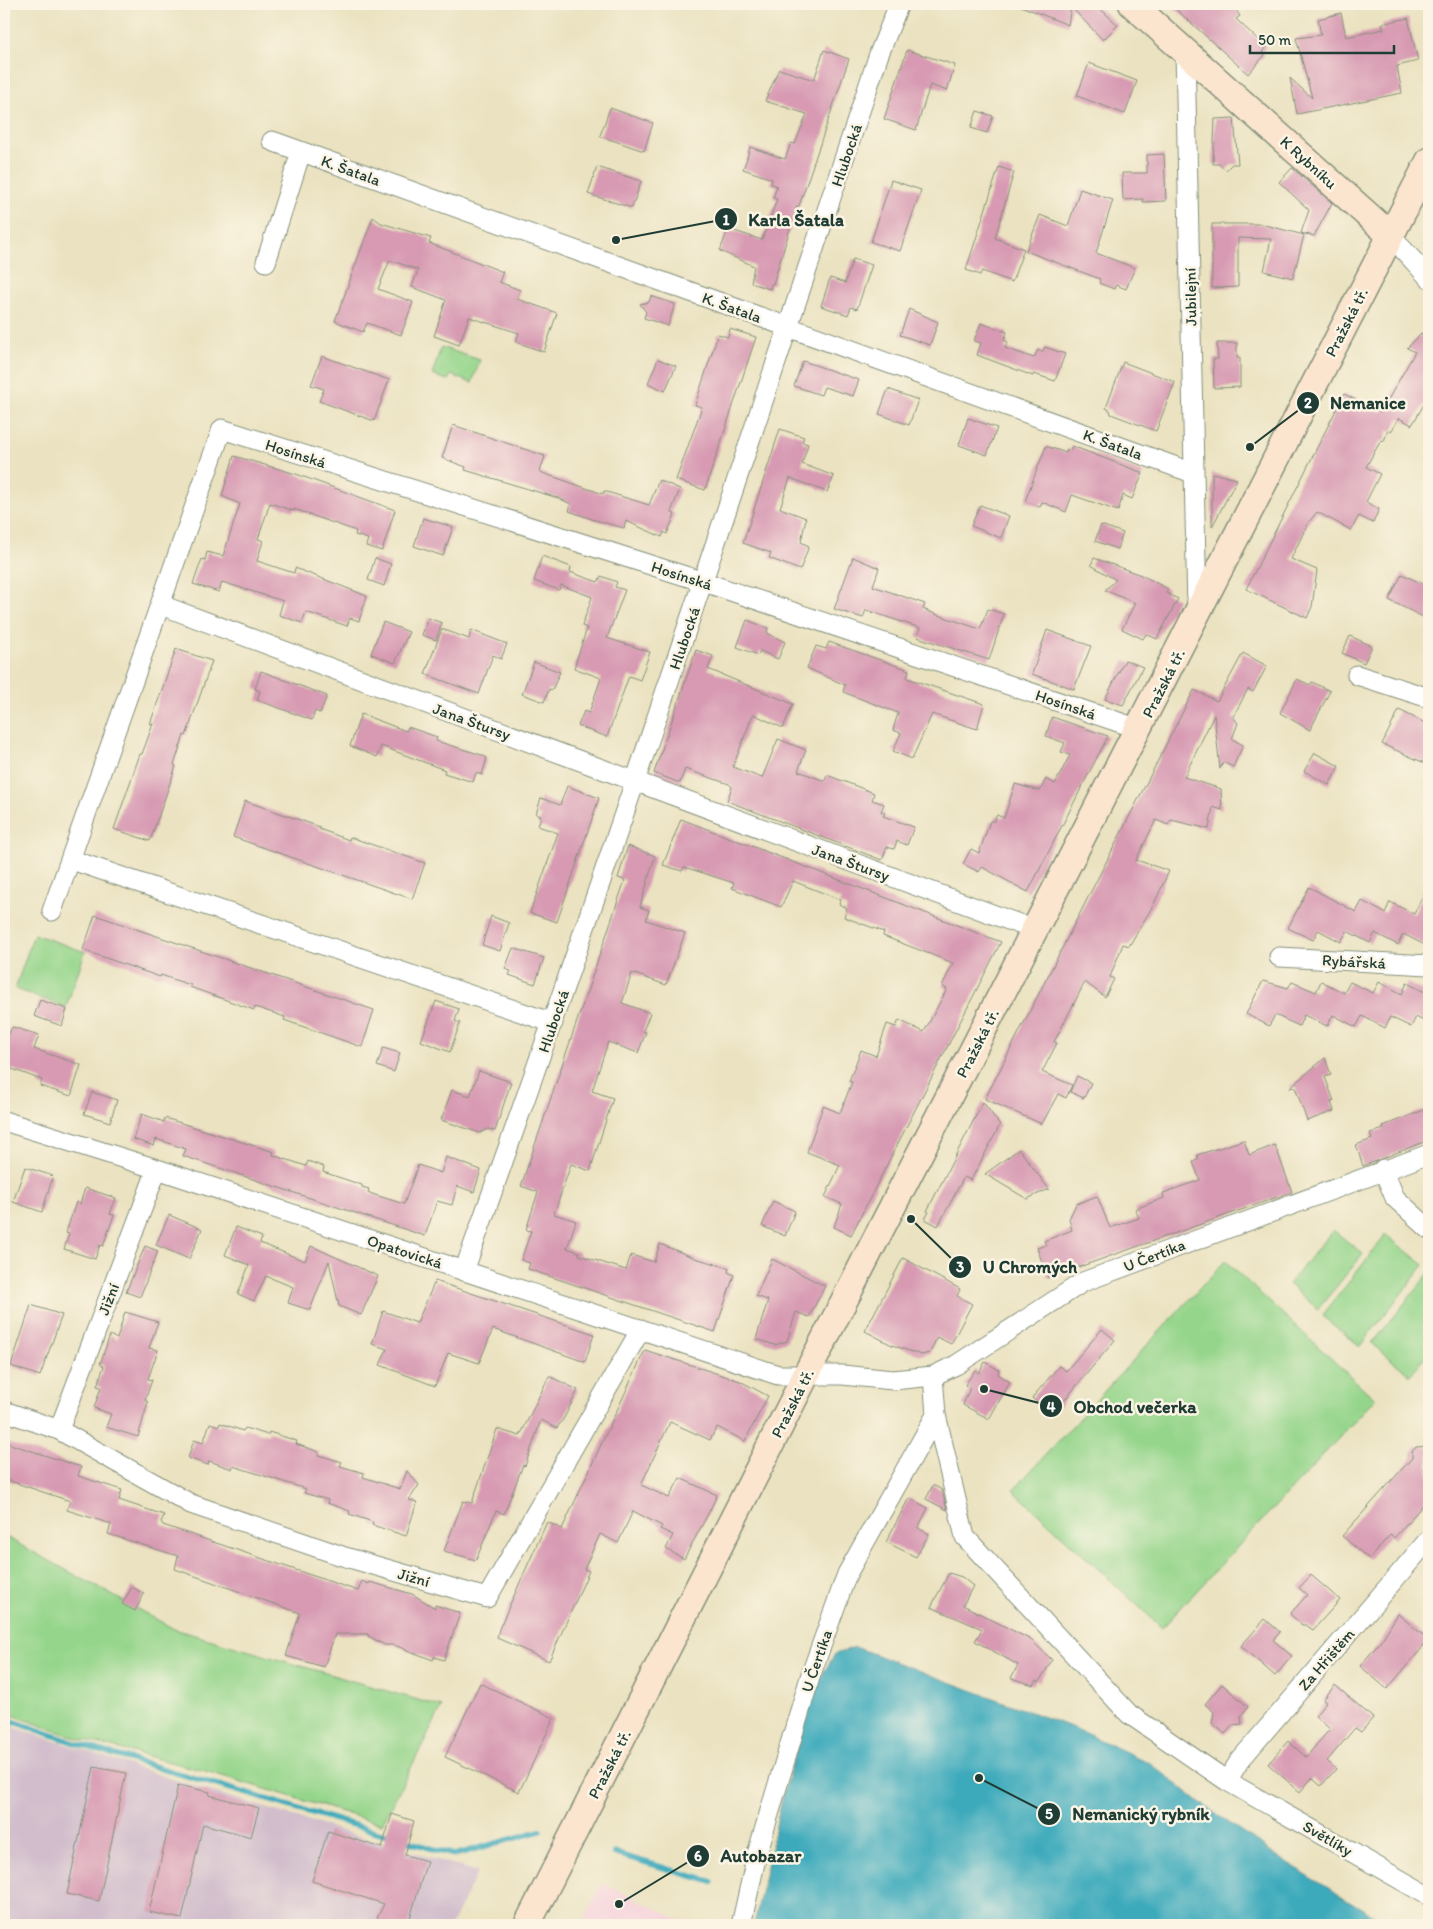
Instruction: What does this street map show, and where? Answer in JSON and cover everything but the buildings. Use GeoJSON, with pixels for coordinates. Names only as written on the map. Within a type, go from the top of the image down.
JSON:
{"type":"FeatureCollection","features":[{"type":"Feature","properties":{"kind":"main road"},"geometry":{"type":"LineString","coordinates":[[1132,4],[1185,50]]}},
{"type":"Feature","properties":{"kind":"main road","name":"K Rybníku"},"geometry":{"type":"LineString","coordinates":[[1185,50],[1390,234]]}},
{"type":"Feature","properties":{"kind":"main road","name":"Pražská tř."},"geometry":{"type":"LineString","coordinates":[[527,1925],[806,1375],[1429,161]]}},
{"type":"Feature","properties":{"kind":"street","name":"Hlubocká"},"geometry":{"type":"LineString","coordinates":[[464,1271],[553,1023],[704,582],[879,54],[900,4]]}},
{"type":"Feature","properties":{"kind":"street","name":"Jubilejní"},"geometry":{"type":"LineString","coordinates":[[1185,50],[1193,472],[1198,614]]}},
{"type":"Feature","properties":{"kind":"street","name":"K. Šatala"},"geometry":{"type":"LineString","coordinates":[[272,141],[1193,472]]}},
{"type":"Feature","properties":{"kind":"street"},"geometry":{"type":"LineString","coordinates":[[266,262],[301,152]]}},
{"type":"Feature","properties":{"kind":"street","name":"K Rybníku"},"geometry":{"type":"LineString","coordinates":[[1390,234],[1429,278]]}},
{"type":"Feature","properties":{"kind":"street","name":"Hosínská"},"geometry":{"type":"LineString","coordinates":[[161,606],[222,429],[704,582],[1139,729]]}},
{"type":"Feature","properties":{"kind":"street"},"geometry":{"type":"LineString","coordinates":[[52,911],[72,860],[161,606]]}},
{"type":"Feature","properties":{"kind":"street","name":"Jana Štursy"},"geometry":{"type":"LineString","coordinates":[[161,606],[1035,930]]}},
{"type":"Feature","properties":{"kind":"street"},"geometry":{"type":"LineString","coordinates":[[1357,675],[1429,698]]}},
{"type":"Feature","properties":{"kind":"street"},"geometry":{"type":"LineString","coordinates":[[72,860],[553,1023]]}},
{"type":"Feature","properties":{"kind":"street","name":"Rybářská"},"geometry":{"type":"LineString","coordinates":[[1278,957],[1429,965]]}},
{"type":"Feature","properties":{"kind":"street","name":"Opatovická"},"geometry":{"type":"LineString","coordinates":[[4,1121],[157,1169],[778,1375],[806,1375]]}},
{"type":"Feature","properties":{"kind":"street","name":"U Čertíka"},"geometry":{"type":"LineString","coordinates":[[806,1375],[894,1380],[933,1376],[956,1365],[1083,1282],[1383,1169],[1429,1154]]}},
{"type":"Feature","properties":{"kind":"street","name":"Jižní"},"geometry":{"type":"LineString","coordinates":[[59,1430],[157,1169]]}},
{"type":"Feature","properties":{"kind":"street"},"geometry":{"type":"LineString","coordinates":[[1383,1169],[1395,1198],[1429,1229]]}},
{"type":"Feature","properties":{"kind":"street","name":"Jižní"},"geometry":{"type":"LineString","coordinates":[[4,1411],[59,1430],[191,1504],[342,1556],[487,1598],[641,1329]]}},
{"type":"Feature","properties":{"kind":"street"},"geometry":{"type":"LineString","coordinates":[[933,1376],[936,1415],[965,1537],[1129,1714],[1227,1781]]}},
{"type":"Feature","properties":{"kind":"street","name":"U Čertíka"},"geometry":{"type":"LineString","coordinates":[[742,1925],[757,1854],[811,1674],[847,1574],[936,1415]]}},
{"type":"Feature","properties":{"kind":"street","name":"Za Hřištěm"},"geometry":{"type":"LineString","coordinates":[[1227,1781],[1240,1760],[1429,1539]]}},
{"type":"Feature","properties":{"kind":"street","name":"Světlíky"},"geometry":{"type":"LineString","coordinates":[[1227,1781],[1429,1896]]}},
{"type":"Feature","properties":{"kind":"shaded area"},"geometry":{"type":"Polygon","coordinates":[[[4,1724],[203,1789],[478,1872],[451,1925],[4,1925],[4,1724]]]}},
{"type":"Feature","properties":{"kind":"shaded area"},"geometry":{"type":"Polygon","coordinates":[[[602,1883],[690,1925],[582,1925],[602,1883]]]}},
{"type":"Feature","properties":{"kind":"green space"},"geometry":{"type":"Polygon","coordinates":[[[441,347],[480,360],[472,383],[451,375],[448,380],[432,375],[441,347]]]}},
{"type":"Feature","properties":{"kind":"green space"},"geometry":{"type":"Polygon","coordinates":[[[34,934],[85,952],[66,1007],[15,989],[34,934]]]}},
{"type":"Feature","properties":{"kind":"green space"},"geometry":{"type":"Polygon","coordinates":[[[1333,1230],[1363,1254],[1318,1309],[1288,1284],[1333,1230]]]}},
{"type":"Feature","properties":{"kind":"green space"},"geometry":{"type":"Polygon","coordinates":[[[1386,1235],[1424,1265],[1360,1346],[1322,1316],[1386,1235]]]}},
{"type":"Feature","properties":{"kind":"green space"},"geometry":{"type":"Polygon","coordinates":[[[1225,1261],[1375,1399],[1162,1628],[1013,1490],[1225,1261]]]}},
{"type":"Feature","properties":{"kind":"green space"},"geometry":{"type":"Polygon","coordinates":[[[1429,1273],[1429,1352],[1410,1375],[1372,1344],[1429,1273]]]}},
{"type":"Feature","properties":{"kind":"green space"},"geometry":{"type":"Polygon","coordinates":[[[4,1536],[174,1629],[442,1707],[382,1824],[209,1772],[73,1737],[4,1712],[4,1536]]]}},
{"type":"Feature","properties":{"kind":"water"},"geometry":{"type":"Polygon","coordinates":[[[855,1647],[1074,1728],[1150,1763],[1206,1807],[1289,1864],[1389,1925],[754,1925],[783,1794],[815,1686],[835,1654],[855,1647]]]}},
{"type":"Feature","properties":{"kind":"waterway"},"geometry":{"type":"LineString","coordinates":[[4,1718],[78,1744],[391,1836]]}},
{"type":"Feature","properties":{"kind":"waterway"},"geometry":{"type":"LineString","coordinates":[[403,1840],[454,1855],[540,1831]]}},
{"type":"Feature","properties":{"kind":"waterway"},"geometry":{"type":"LineString","coordinates":[[614,1853],[712,1882]]}},
{"type":"Feature","properties":{"kind":"place","name":"Karla Šatala"},"geometry":{"type":"Point","coordinates":[616,240]}},
{"type":"Feature","properties":{"kind":"place","name":"Nemanice"},"geometry":{"type":"Point","coordinates":[1250,447]}},
{"type":"Feature","properties":{"kind":"place","name":"U Chromých"},"geometry":{"type":"Point","coordinates":[911,1219]}},
{"type":"Feature","properties":{"kind":"place","name":"Obchod večerka"},"geometry":{"type":"Point","coordinates":[984,1389]}},
{"type":"Feature","properties":{"kind":"place","name":"Nemanický rybník"},"geometry":{"type":"Point","coordinates":[979,1778]}},
{"type":"Feature","properties":{"kind":"place","name":"Autobazar"},"geometry":{"type":"Point","coordinates":[619,1904]}}]}
